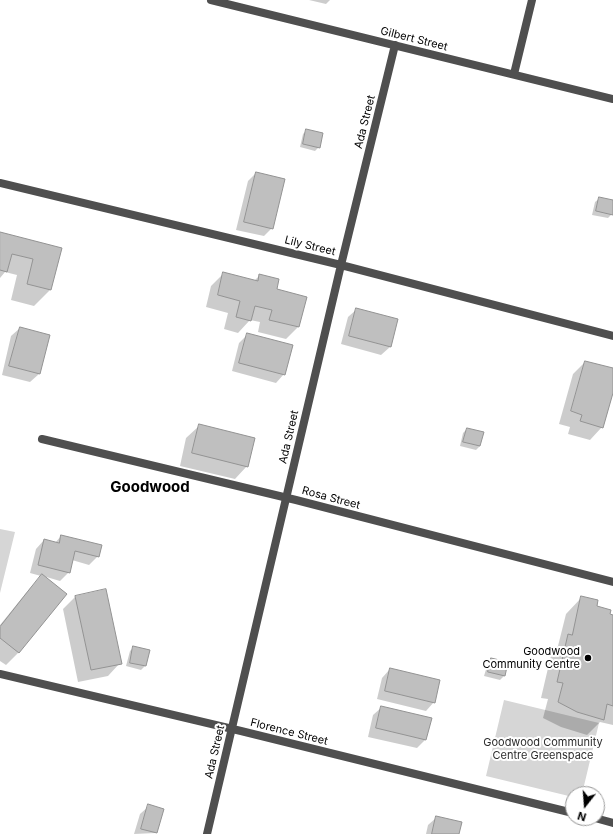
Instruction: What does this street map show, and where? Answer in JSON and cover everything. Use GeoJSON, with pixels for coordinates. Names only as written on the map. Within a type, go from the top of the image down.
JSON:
{"type":"FeatureCollection","features":[{"type":"Feature","properties":{"kind":"street","name":"Gilbert Street"},"geometry":{"type":"LineString","coordinates":[[211,0],[613,99]]}},
{"type":"Feature","properties":{"kind":"street"},"geometry":{"type":"LineString","coordinates":[[514,74],[532,0]]}},
{"type":"Feature","properties":{"kind":"street","name":"Ada Street"},"geometry":{"type":"LineString","coordinates":[[207,834],[285,498],[395,45]]}},
{"type":"Feature","properties":{"kind":"street","name":"Lily Street"},"geometry":{"type":"LineString","coordinates":[[0,183],[341,265],[613,336]]}},
{"type":"Feature","properties":{"kind":"street","name":"Rosa Street"},"geometry":{"type":"LineString","coordinates":[[42,439],[285,498],[613,582]]}},
{"type":"Feature","properties":{"kind":"street","name":"Florence Street"},"geometry":{"type":"LineString","coordinates":[[0,674],[565,811]]}},
{"type":"Feature","properties":{"kind":"green space"},"geometry":{"type":"Polygon","coordinates":[[[0,529],[15,532],[0,593],[0,529]]]}},
{"type":"Feature","properties":{"kind":"green space","name":"Goodwood Community Centre Greenspace"},"geometry":{"type":"Polygon","coordinates":[[[504,700],[599,723],[584,786],[565,786],[565,795],[486,776],[504,700]]]}},
{"type":"Feature","properties":{"kind":"building"},"geometry":{"type":"Polygon","coordinates":[[[306,129],[323,133],[320,148],[303,144],[306,129]]]}},
{"type":"Feature","properties":{"kind":"building"},"geometry":{"type":"Polygon","coordinates":[[[256,172],[285,179],[273,229],[244,222],[256,172]]]}},
{"type":"Feature","properties":{"kind":"building"},"geometry":{"type":"Polygon","coordinates":[[[599,197],[613,200],[613,215],[596,211],[599,197]]]}},
{"type":"Feature","properties":{"kind":"building"},"geometry":{"type":"Polygon","coordinates":[[[0,232],[62,248],[51,290],[27,284],[33,259],[12,254],[7,272],[0,270],[0,232]]]}},
{"type":"Feature","properties":{"kind":"building"},"geometry":{"type":"Polygon","coordinates":[[[223,272],[258,281],[259,274],[279,279],[277,289],[307,297],[299,327],[269,320],[272,310],[255,306],[251,321],[236,317],[240,301],[218,295],[223,272]]]}},
{"type":"Feature","properties":{"kind":"building"},"geometry":{"type":"Polygon","coordinates":[[[356,308],[398,319],[391,347],[349,336],[356,308]]]}},
{"type":"Feature","properties":{"kind":"building"},"geometry":{"type":"Polygon","coordinates":[[[20,327],[50,335],[40,374],[9,366],[20,327]]]}},
{"type":"Feature","properties":{"kind":"building"},"geometry":{"type":"Polygon","coordinates":[[[247,333],[293,345],[285,375],[239,363],[247,333]]]}},
{"type":"Feature","properties":{"kind":"building"},"geometry":{"type":"Polygon","coordinates":[[[585,361],[613,368],[613,393],[603,428],[580,421],[582,415],[571,411],[585,361]]]}},
{"type":"Feature","properties":{"kind":"building"},"geometry":{"type":"Polygon","coordinates":[[[199,424],[255,438],[248,467],[192,453],[199,424]]]}},
{"type":"Feature","properties":{"kind":"building"},"geometry":{"type":"Polygon","coordinates":[[[467,428],[484,432],[480,446],[463,442],[467,428]]]}},
{"type":"Feature","properties":{"kind":"building"},"geometry":{"type":"Polygon","coordinates":[[[61,535],[102,545],[99,557],[75,551],[70,573],[38,565],[44,539],[59,543],[61,535]]]}},
{"type":"Feature","properties":{"kind":"building"},"geometry":{"type":"Polygon","coordinates":[[[42,574],[67,594],[19,653],[0,638],[0,627],[42,574]]]}},
{"type":"Feature","properties":{"kind":"building"},"geometry":{"type":"Polygon","coordinates":[[[106,589],[122,664],[91,670],[75,596],[106,589]]]}},
{"type":"Feature","properties":{"kind":"building","name":"Goodwood Community Centre"},"geometry":{"type":"Polygon","coordinates":[[[581,596],[598,600],[597,606],[611,610],[610,614],[613,615],[613,706],[607,704],[604,720],[577,712],[558,702],[563,683],[557,682],[568,634],[572,635],[581,596]]]}},
{"type":"Feature","properties":{"kind":"building"},"geometry":{"type":"Polygon","coordinates":[[[133,646],[150,650],[146,666],[130,663],[133,646]]]}},
{"type":"Feature","properties":{"kind":"building"},"geometry":{"type":"Polygon","coordinates":[[[491,658],[508,662],[505,676],[488,672],[491,658]]]}},
{"type":"Feature","properties":{"kind":"building"},"geometry":{"type":"Polygon","coordinates":[[[390,668],[440,680],[435,703],[385,691],[390,668]]]}},
{"type":"Feature","properties":{"kind":"building"},"geometry":{"type":"Polygon","coordinates":[[[381,706],[432,718],[426,740],[376,728],[381,706]]]}},
{"type":"Feature","properties":{"kind":"building"},"geometry":{"type":"Polygon","coordinates":[[[148,804],[164,809],[157,833],[141,829],[148,804]]]}},
{"type":"Feature","properties":{"kind":"building"},"geometry":{"type":"Polygon","coordinates":[[[436,816],[462,822],[459,834],[432,834],[436,816]]]}},
{"type":"Feature","properties":{"kind":"place","name":"Goodwood Community Centre"},"geometry":{"type":"Point","coordinates":[588,658]}},
{"type":"Feature","properties":{"kind":"district","name":"Goodwood"},"geometry":{"type":"Point","coordinates":[150,487]}}]}
